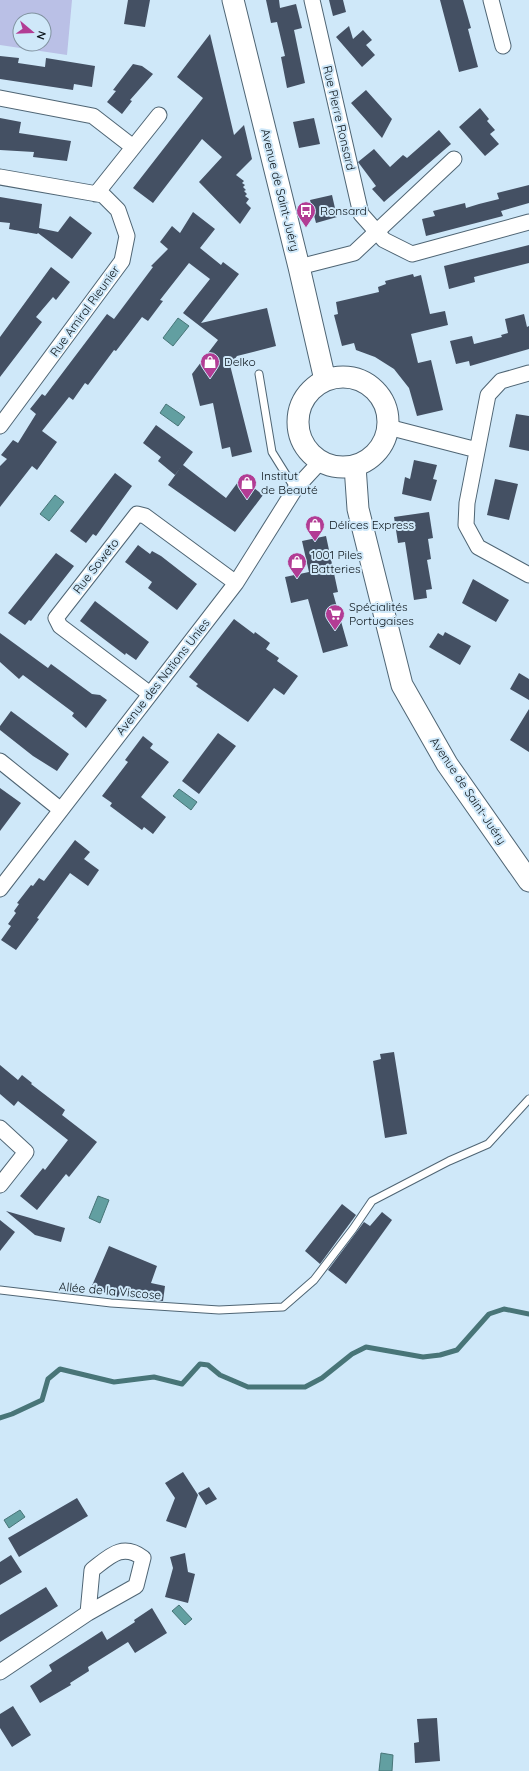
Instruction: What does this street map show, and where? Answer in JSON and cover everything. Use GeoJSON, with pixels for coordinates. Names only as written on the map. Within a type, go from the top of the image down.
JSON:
{"type":"FeatureCollection","features":[{"type":"Feature","properties":{"kind":"main road","name":"Avenue de Saint-Juéry"},"geometry":{"type":"LineString","coordinates":[[233,0],[299,267],[325,380]]}},
{"type":"Feature","properties":{"kind":"main road"},"geometry":{"type":"LineString","coordinates":[[340,376],[356,378],[370,385],[381,397],[387,411],[388,427],[384,440],[378,451],[368,460],[355,466],[337,467],[320,462],[309,453],[301,441],[297,427],[298,412],[304,398],[313,387],[325,380],[340,376]]}},
{"type":"Feature","properties":{"kind":"main road","name":"Avenue de Saint-Juéry"},"geometry":{"type":"LineString","coordinates":[[355,466],[358,509],[402,685],[447,764],[529,881]]}},
{"type":"Feature","properties":{"kind":"street","name":"Rue Pierre Ronsard"},"geometry":{"type":"LineString","coordinates":[[312,0],[361,214],[377,230],[384,240],[412,254],[529,222]]}},
{"type":"Feature","properties":{"kind":"street"},"geometry":{"type":"LineString","coordinates":[[490,0],[503,46]]}},
{"type":"Feature","properties":{"kind":"street"},"geometry":{"type":"LineString","coordinates":[[0,98],[93,116],[133,147]]}},
{"type":"Feature","properties":{"kind":"street"},"geometry":{"type":"LineString","coordinates":[[96,194],[159,115]]}},
{"type":"Feature","properties":{"kind":"street"},"geometry":{"type":"LineString","coordinates":[[299,267],[354,253],[454,159]]}},
{"type":"Feature","properties":{"kind":"street","name":"Rue Amiral Rieunier"},"geometry":{"type":"LineString","coordinates":[[0,177],[103,195],[118,210],[127,236],[122,261],[0,426]]}},
{"type":"Feature","properties":{"kind":"street"},"geometry":{"type":"LineString","coordinates":[[529,374],[501,381],[488,395],[467,503],[466,525],[478,547],[529,575]]}},
{"type":"Feature","properties":{"kind":"street"},"geometry":{"type":"LineString","coordinates":[[388,427],[477,450]]}},
{"type":"Feature","properties":{"kind":"street","name":"Avenue des Nations Unies"},"geometry":{"type":"LineString","coordinates":[[0,889],[236,583],[295,489],[320,462]]}},
{"type":"Feature","properties":{"kind":"street","name":"Rue Soweto"},"geometry":{"type":"LineString","coordinates":[[150,694],[60,626],[56,618],[137,514],[145,516],[236,583]]}},
{"type":"Feature","properties":{"kind":"street"},"geometry":{"type":"LineString","coordinates":[[0,761],[61,810]]}},
{"type":"Feature","properties":{"kind":"street"},"geometry":{"type":"LineString","coordinates":[[0,1128],[26,1152],[0,1185]]}},
{"type":"Feature","properties":{"kind":"street"},"geometry":{"type":"LineString","coordinates":[[0,1672],[88,1613]]}},
{"type":"Feature","properties":{"kind":"lane"},"geometry":{"type":"LineString","coordinates":[[259,374],[272,452],[295,489]]}},
{"type":"Feature","properties":{"kind":"lane","name":"Allée de la Viscose"},"geometry":{"type":"LineString","coordinates":[[0,1290],[111,1304],[219,1310],[282,1307],[314,1280],[353,1229],[372,1201],[449,1161],[488,1144],[529,1099]]}},
{"type":"Feature","properties":{"kind":"shaded area"},"geometry":{"type":"Polygon","coordinates":[[[0,0],[72,0],[67,55],[47,52],[52,52],[52,12],[12,12],[12,47],[0,45],[0,0]]]}},
{"type":"Feature","properties":{"kind":"shaded area"},"geometry":{"type":"Polygon","coordinates":[[[178,318],[189,326],[173,346],[163,338],[178,318]]]}},
{"type":"Feature","properties":{"kind":"shaded area"},"geometry":{"type":"Polygon","coordinates":[[[166,404],[185,417],[178,426],[160,413],[166,404]]]}},
{"type":"Feature","properties":{"kind":"shaded area"},"geometry":{"type":"Polygon","coordinates":[[[55,495],[64,502],[49,521],[40,514],[55,495]]]}},
{"type":"Feature","properties":{"kind":"shaded area"},"geometry":{"type":"Polygon","coordinates":[[[179,789],[197,802],[191,810],[173,796],[179,789]]]}},
{"type":"Feature","properties":{"kind":"shaded area"},"geometry":{"type":"Polygon","coordinates":[[[98,1196],[109,1200],[100,1223],[89,1218],[98,1196]]]}},
{"type":"Feature","properties":{"kind":"shaded area"},"geometry":{"type":"Polygon","coordinates":[[[20,1510],[25,1517],[9,1528],[4,1520],[20,1510]]]}},
{"type":"Feature","properties":{"kind":"shaded area"},"geometry":{"type":"Polygon","coordinates":[[[179,1605],[192,1619],[185,1625],[172,1611],[179,1605]]]}},
{"type":"Feature","properties":{"kind":"shaded area"},"geometry":{"type":"Polygon","coordinates":[[[381,1753],[393,1755],[392,1771],[379,1771],[381,1753]]]}},
{"type":"Feature","properties":{"kind":"building"},"geometry":{"type":"Polygon","coordinates":[[[128,0],[150,0],[145,27],[124,24],[128,0]]]}},
{"type":"Feature","properties":{"kind":"building"},"geometry":{"type":"Polygon","coordinates":[[[266,0],[279,0],[280,8],[296,4],[302,28],[294,30],[305,83],[287,88],[281,57],[285,56],[277,22],[271,23],[266,0]]]}},
{"type":"Feature","properties":{"kind":"building"},"geometry":{"type":"Polygon","coordinates":[[[329,0],[343,0],[346,12],[333,16],[329,0]]]}},
{"type":"Feature","properties":{"kind":"building"},"geometry":{"type":"Polygon","coordinates":[[[440,0],[463,0],[471,28],[468,29],[478,67],[459,72],[440,0]]]}},
{"type":"Feature","properties":{"kind":"building"},"geometry":{"type":"Polygon","coordinates":[[[349,26],[353,39],[363,30],[372,40],[366,45],[375,55],[362,67],[336,37],[349,26]]]}},
{"type":"Feature","properties":{"kind":"building"},"geometry":{"type":"Polygon","coordinates":[[[210,34],[234,135],[244,125],[252,159],[236,175],[244,181],[242,183],[245,185],[243,187],[247,194],[245,196],[249,199],[246,203],[251,208],[240,224],[199,182],[222,157],[202,139],[153,203],[133,188],[203,98],[177,77],[210,34]]]}},
{"type":"Feature","properties":{"kind":"building"},"geometry":{"type":"Polygon","coordinates":[[[0,56],[19,58],[18,63],[45,67],[46,58],[95,66],[92,87],[74,84],[73,90],[0,79],[0,56]]]}},
{"type":"Feature","properties":{"kind":"building"},"geometry":{"type":"Polygon","coordinates":[[[133,64],[142,66],[153,74],[130,100],[132,101],[122,114],[107,102],[116,91],[113,90],[133,64]]]}},
{"type":"Feature","properties":{"kind":"building"},"geometry":{"type":"Polygon","coordinates":[[[366,90],[392,119],[382,138],[351,103],[366,90]]]}},
{"type":"Feature","properties":{"kind":"building"},"geometry":{"type":"Polygon","coordinates":[[[480,108],[489,119],[487,121],[495,130],[490,134],[499,144],[485,156],[459,127],[480,108]]]}},
{"type":"Feature","properties":{"kind":"building"},"geometry":{"type":"Polygon","coordinates":[[[0,118],[21,122],[19,133],[71,141],[67,161],[33,157],[34,152],[0,150],[0,118]]]}},
{"type":"Feature","properties":{"kind":"building"},"geometry":{"type":"Polygon","coordinates":[[[314,118],[320,144],[299,148],[293,122],[314,118]]]}},
{"type":"Feature","properties":{"kind":"building"},"geometry":{"type":"Polygon","coordinates":[[[439,130],[451,144],[384,202],[372,189],[376,186],[358,162],[374,149],[390,167],[403,155],[407,158],[439,130]]]}},
{"type":"Feature","properties":{"kind":"building"},"geometry":{"type":"Polygon","coordinates":[[[529,185],[529,203],[501,211],[503,216],[426,236],[422,219],[435,216],[433,211],[465,203],[466,208],[499,199],[497,193],[529,185]]]}},
{"type":"Feature","properties":{"kind":"building"},"geometry":{"type":"Polygon","coordinates":[[[332,195],[337,217],[316,223],[310,200],[332,195]]]}},
{"type":"Feature","properties":{"kind":"building"},"geometry":{"type":"Polygon","coordinates":[[[0,197],[42,204],[39,228],[58,232],[70,216],[92,233],[72,259],[38,233],[9,229],[10,223],[0,222],[0,197]]]}},
{"type":"Feature","properties":{"kind":"building"},"geometry":{"type":"Polygon","coordinates":[[[193,212],[215,229],[200,248],[221,265],[223,262],[239,274],[201,323],[267,308],[276,346],[237,356],[230,365],[252,452],[232,457],[230,447],[222,449],[213,403],[200,406],[192,374],[218,340],[183,313],[210,279],[189,263],[160,300],[163,301],[148,321],[142,317],[116,351],[114,350],[88,385],[85,383],[73,400],[69,397],[42,431],[57,442],[37,470],[32,466],[0,507],[0,466],[7,459],[1,455],[13,440],[18,443],[36,414],[30,409],[42,394],[45,396],[107,314],[114,319],[153,267],[151,266],[168,249],[160,242],[172,226],[180,233],[193,212]]]}},
{"type":"Feature","properties":{"kind":"building"},"geometry":{"type":"Polygon","coordinates":[[[529,245],[529,263],[474,277],[475,282],[449,289],[444,266],[529,245]]]}},
{"type":"Feature","properties":{"kind":"building"},"geometry":{"type":"Polygon","coordinates":[[[51,267],[70,282],[56,300],[53,297],[36,317],[42,322],[0,377],[0,337],[51,267]]]}},
{"type":"Feature","properties":{"kind":"building"},"geometry":{"type":"Polygon","coordinates":[[[413,274],[414,277],[421,275],[430,314],[445,311],[448,325],[411,334],[418,363],[431,360],[443,410],[417,416],[409,388],[394,369],[375,357],[356,350],[354,343],[342,346],[334,315],[338,314],[336,302],[379,292],[378,287],[386,284],[385,281],[413,274]]]}},
{"type":"Feature","properties":{"kind":"building"},"geometry":{"type":"Polygon","coordinates":[[[524,314],[527,327],[529,326],[529,349],[470,366],[469,361],[456,364],[450,341],[472,336],[474,344],[502,337],[501,335],[508,333],[505,319],[524,314]]]}},
{"type":"Feature","properties":{"kind":"building"},"geometry":{"type":"Polygon","coordinates":[[[516,414],[529,416],[529,451],[509,447],[516,414]]]}},
{"type":"Feature","properties":{"kind":"building"},"geometry":{"type":"Polygon","coordinates":[[[156,425],[193,452],[183,465],[226,498],[241,478],[263,495],[235,532],[168,485],[181,467],[175,475],[158,461],[161,457],[143,443],[156,425]]]}},
{"type":"Feature","properties":{"kind":"building"},"geometry":{"type":"Polygon","coordinates":[[[414,460],[437,465],[433,479],[437,480],[431,501],[402,494],[405,477],[410,479],[414,460]]]}},
{"type":"Feature","properties":{"kind":"building"},"geometry":{"type":"Polygon","coordinates":[[[115,473],[132,486],[96,536],[93,534],[86,543],[70,531],[115,473]]]}},
{"type":"Feature","properties":{"kind":"building"},"geometry":{"type":"Polygon","coordinates":[[[495,479],[518,484],[509,520],[487,515],[495,479]]]}},
{"type":"Feature","properties":{"kind":"building"},"geometry":{"type":"Polygon","coordinates":[[[429,512],[433,538],[428,539],[431,559],[427,560],[432,589],[426,590],[427,598],[414,600],[405,542],[398,543],[394,517],[429,512]]]}},
{"type":"Feature","properties":{"kind":"building"},"geometry":{"type":"Polygon","coordinates":[[[326,536],[338,592],[333,593],[348,646],[323,653],[308,599],[291,603],[285,577],[309,572],[302,541],[326,536]]]}},
{"type":"Feature","properties":{"kind":"building"},"geometry":{"type":"Polygon","coordinates":[[[138,545],[150,554],[152,551],[161,556],[197,584],[177,610],[148,588],[152,582],[125,562],[138,545]]]}},
{"type":"Feature","properties":{"kind":"building"},"geometry":{"type":"Polygon","coordinates":[[[56,553],[74,566],[31,621],[29,620],[25,625],[8,613],[56,553]]]}},
{"type":"Feature","properties":{"kind":"building"},"geometry":{"type":"Polygon","coordinates":[[[473,579],[509,600],[496,622],[462,603],[473,579]]]}},
{"type":"Feature","properties":{"kind":"building"},"geometry":{"type":"Polygon","coordinates":[[[95,601],[149,642],[136,660],[126,653],[125,655],[80,621],[95,601]]]}},
{"type":"Feature","properties":{"kind":"building"},"geometry":{"type":"Polygon","coordinates":[[[234,619],[254,634],[255,632],[270,643],[266,649],[279,658],[277,661],[298,676],[284,695],[274,688],[248,722],[196,686],[198,684],[189,677],[234,619]]]}},
{"type":"Feature","properties":{"kind":"building"},"geometry":{"type":"Polygon","coordinates":[[[445,632],[471,646],[460,665],[429,647],[438,633],[443,636],[445,632]]]}},
{"type":"Feature","properties":{"kind":"building"},"geometry":{"type":"Polygon","coordinates":[[[0,633],[48,668],[51,664],[92,694],[100,695],[107,700],[86,728],[72,716],[74,713],[23,675],[19,679],[0,662],[0,633]]]}},
{"type":"Feature","properties":{"kind":"building"},"geometry":{"type":"Polygon","coordinates":[[[519,673],[529,679],[529,700],[510,689],[519,673]]]}},
{"type":"Feature","properties":{"kind":"building"},"geometry":{"type":"Polygon","coordinates":[[[529,709],[529,752],[510,740],[529,709]]]}},
{"type":"Feature","properties":{"kind":"building"},"geometry":{"type":"Polygon","coordinates":[[[11,711],[69,754],[57,771],[33,756],[0,730],[0,726],[11,711]]]}},
{"type":"Feature","properties":{"kind":"building"},"geometry":{"type":"Polygon","coordinates":[[[218,733],[236,746],[199,794],[182,781],[218,733]]]}},
{"type":"Feature","properties":{"kind":"building"},"geometry":{"type":"Polygon","coordinates":[[[143,736],[153,744],[150,748],[169,762],[141,797],[166,817],[153,834],[144,827],[142,830],[110,806],[112,803],[102,796],[128,762],[125,760],[143,736]]]}},
{"type":"Feature","properties":{"kind":"building"},"geometry":{"type":"Polygon","coordinates":[[[0,788],[21,803],[0,831],[0,788]]]}},
{"type":"Feature","properties":{"kind":"building"},"geometry":{"type":"Polygon","coordinates":[[[75,840],[90,852],[84,859],[99,870],[88,886],[70,873],[16,950],[1,940],[11,926],[8,924],[16,913],[14,911],[19,904],[17,903],[31,885],[33,886],[39,878],[44,881],[75,840]]]}},
{"type":"Feature","properties":{"kind":"building"},"geometry":{"type":"Polygon","coordinates":[[[394,1052],[407,1134],[385,1138],[373,1061],[381,1059],[380,1054],[394,1052]]]}},
{"type":"Feature","properties":{"kind":"building"},"geometry":{"type":"Polygon","coordinates":[[[0,1065],[18,1080],[22,1075],[32,1083],[31,1084],[65,1110],[62,1115],[97,1142],[69,1177],[66,1174],[37,1210],[20,1196],[43,1168],[45,1170],[68,1140],[18,1101],[14,1106],[0,1094],[0,1065]]]}},
{"type":"Feature","properties":{"kind":"building"},"geometry":{"type":"Polygon","coordinates":[[[342,1204],[356,1215],[320,1264],[305,1251],[342,1204]]]}},
{"type":"Feature","properties":{"kind":"building"},"geometry":{"type":"Polygon","coordinates":[[[6,1211],[65,1228],[61,1242],[35,1235],[6,1211]]]}},
{"type":"Feature","properties":{"kind":"building"},"geometry":{"type":"Polygon","coordinates":[[[382,1212],[392,1220],[346,1284],[328,1270],[364,1222],[370,1226],[382,1212]]]}},
{"type":"Feature","properties":{"kind":"building"},"geometry":{"type":"Polygon","coordinates":[[[0,1220],[15,1232],[0,1251],[0,1220]]]}},
{"type":"Feature","properties":{"kind":"building"},"geometry":{"type":"Polygon","coordinates":[[[109,1246],[157,1266],[151,1283],[165,1286],[163,1301],[147,1300],[121,1290],[118,1297],[91,1288],[109,1246]]]}},
{"type":"Feature","properties":{"kind":"building"},"geometry":{"type":"Polygon","coordinates":[[[183,1472],[198,1495],[186,1528],[166,1521],[175,1498],[165,1483],[183,1472]]]}},
{"type":"Feature","properties":{"kind":"building"},"geometry":{"type":"Polygon","coordinates":[[[209,1487],[217,1499],[206,1505],[198,1493],[209,1487]]]}},
{"type":"Feature","properties":{"kind":"building"},"geometry":{"type":"Polygon","coordinates":[[[77,1498],[88,1516],[19,1557],[8,1538],[77,1498]]]}},
{"type":"Feature","properties":{"kind":"building"},"geometry":{"type":"Polygon","coordinates":[[[185,1553],[188,1572],[195,1574],[188,1603],[165,1597],[173,1568],[170,1557],[185,1553]]]}},
{"type":"Feature","properties":{"kind":"building"},"geometry":{"type":"Polygon","coordinates":[[[11,1555],[22,1572],[0,1585],[0,1562],[11,1555]]]}},
{"type":"Feature","properties":{"kind":"building"},"geometry":{"type":"Polygon","coordinates":[[[46,1587],[58,1606],[0,1642],[0,1615],[46,1587]]]}},
{"type":"Feature","properties":{"kind":"building"},"geometry":{"type":"Polygon","coordinates":[[[152,1608],[167,1633],[135,1653],[128,1642],[88,1667],[89,1671],[70,1683],[71,1685],[40,1703],[30,1686],[52,1671],[49,1665],[102,1631],[107,1640],[135,1622],[134,1620],[152,1608]]]}},
{"type":"Feature","properties":{"kind":"building"},"geometry":{"type":"Polygon","coordinates":[[[13,1706],[31,1735],[12,1747],[0,1728],[0,1714],[13,1706]]]}},
{"type":"Feature","properties":{"kind":"building"},"geometry":{"type":"Polygon","coordinates":[[[437,1718],[440,1761],[415,1763],[414,1743],[419,1742],[417,1719],[437,1718]]]}},
{"type":"Feature","properties":{"kind":"waterway"},"geometry":{"type":"LineString","coordinates":[[0,1418],[42,1400],[48,1379],[60,1369],[114,1382],[154,1377],[182,1384],[200,1364],[208,1365],[220,1375],[248,1387],[305,1387],[322,1378],[352,1354],[366,1347],[423,1357],[440,1355],[457,1350],[489,1314],[504,1309],[529,1314]]}},
{"type":"Feature","properties":{"kind":"place","name":"Ronsard"},"geometry":{"type":"Point","coordinates":[306,228]}},
{"type":"Feature","properties":{"kind":"place","name":"Delko"},"geometry":{"type":"Point","coordinates":[210,379]}},
{"type":"Feature","properties":{"kind":"place","name":"Institut de Beauté"},"geometry":{"type":"Point","coordinates":[247,500]}},
{"type":"Feature","properties":{"kind":"place","name":"Délices Express"},"geometry":{"type":"Point","coordinates":[315,542]}},
{"type":"Feature","properties":{"kind":"place","name":"1001 Piles Batteries"},"geometry":{"type":"Point","coordinates":[297,579]}},
{"type":"Feature","properties":{"kind":"place","name":"Spécialités Portugaises"},"geometry":{"type":"Point","coordinates":[335,631]}}]}
